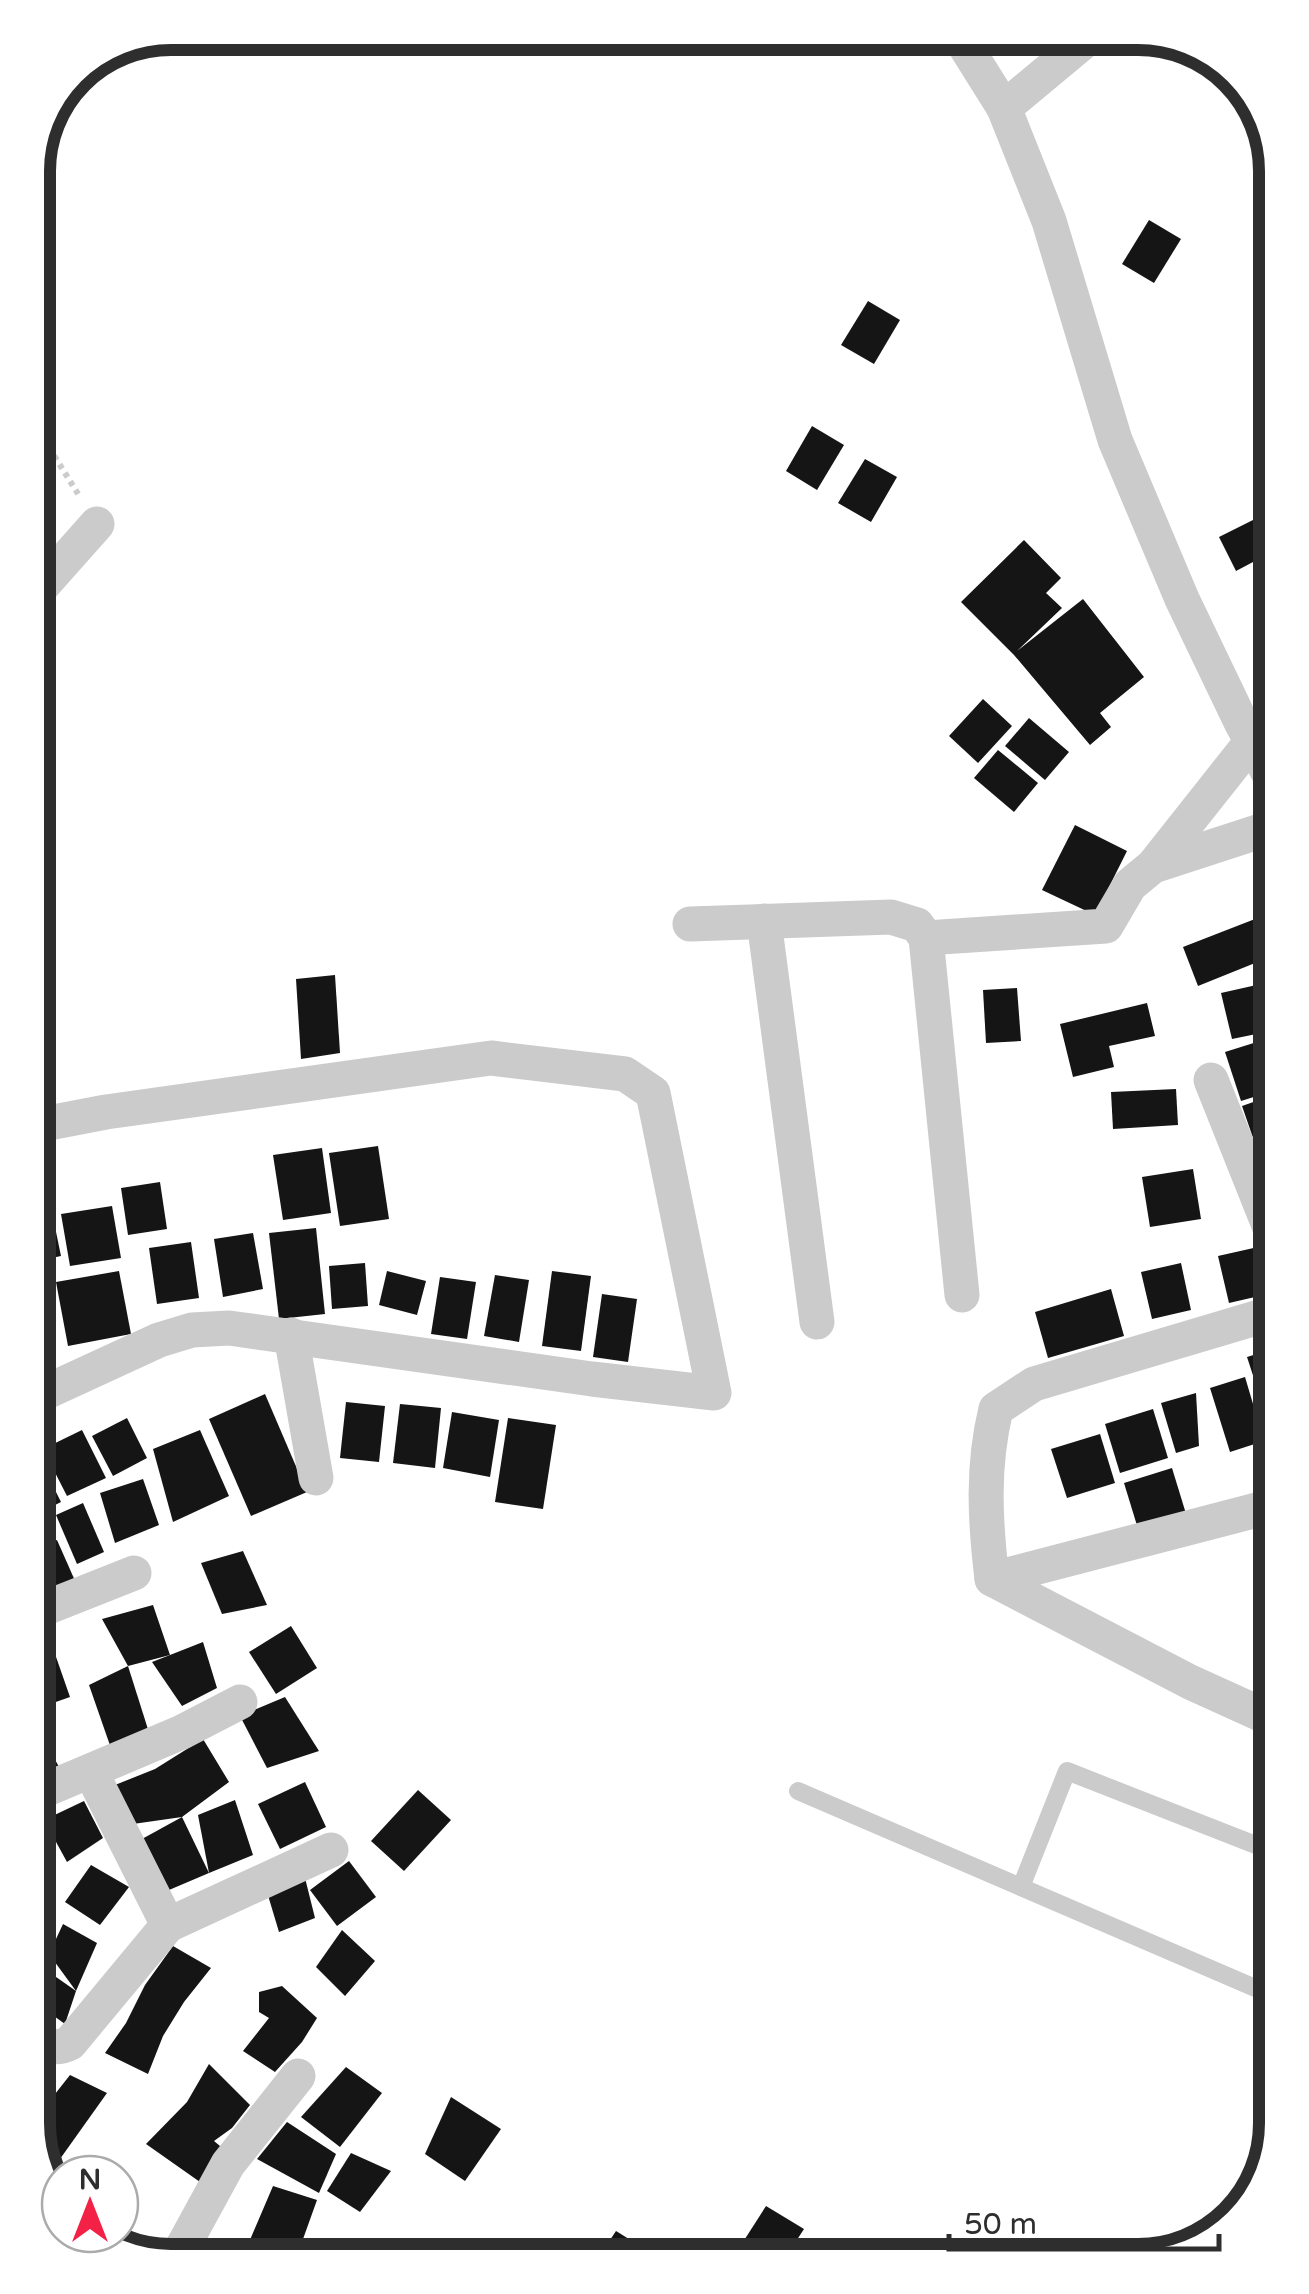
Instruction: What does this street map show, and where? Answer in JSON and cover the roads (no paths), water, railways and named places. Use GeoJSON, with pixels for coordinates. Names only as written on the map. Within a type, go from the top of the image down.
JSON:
{"type":"FeatureCollection","features":[{"type":"Feature","properties":{"kind":"street"},"geometry":{"type":"LineString","coordinates":[[968,50],[1004,108],[1049,221],[1115,440],[1182,599],[1259,754]]}},
{"type":"Feature","properties":{"kind":"street"},"geometry":{"type":"LineString","coordinates":[[1004,108],[1074,50]]}},
{"type":"Feature","properties":{"kind":"street"},"geometry":{"type":"LineString","coordinates":[[50,577],[97,524]]}},
{"type":"Feature","properties":{"kind":"street"},"geometry":{"type":"LineString","coordinates":[[926,938],[1106,926],[1130,885],[1152,866],[1252,741]]}},
{"type":"Feature","properties":{"kind":"street"},"geometry":{"type":"LineString","coordinates":[[1152,866],[1259,831]]}},
{"type":"Feature","properties":{"kind":"street"},"geometry":{"type":"LineString","coordinates":[[690,924],[891,917],[917,925],[926,938],[962,1296]]}},
{"type":"Feature","properties":{"kind":"street"},"geometry":{"type":"LineString","coordinates":[[764,921],[817,1322]]}},
{"type":"Feature","properties":{"kind":"street"},"geometry":{"type":"LineString","coordinates":[[50,1123],[491,1058],[624,1074],[653,1093],[714,1392],[592,1380],[230,1328],[192,1330],[159,1340],[50,1388]]}},
{"type":"Feature","properties":{"kind":"street"},"geometry":{"type":"LineString","coordinates":[[1211,1080],[1259,1200]]}},
{"type":"Feature","properties":{"kind":"street"},"geometry":{"type":"LineString","coordinates":[[992,1579],[984,1516],[988,1442],[996,1409],[1034,1384],[1259,1317]]}},
{"type":"Feature","properties":{"kind":"street"},"geometry":{"type":"LineString","coordinates":[[290,1335],[316,1478]]}},
{"type":"Feature","properties":{"kind":"street"},"geometry":{"type":"LineString","coordinates":[[992,1579],[1259,1509]]}},
{"type":"Feature","properties":{"kind":"street"},"geometry":{"type":"LineString","coordinates":[[50,1606],[134,1572]]}},
{"type":"Feature","properties":{"kind":"street"},"geometry":{"type":"LineString","coordinates":[[992,1579],[1190,1682],[1259,1713]]}},
{"type":"Feature","properties":{"kind":"street"},"geometry":{"type":"LineString","coordinates":[[50,1788],[182,1732],[240,1702]]}},
{"type":"Feature","properties":{"kind":"street"},"geometry":{"type":"LineString","coordinates":[[90,1772],[168,1926]]}},
{"type":"Feature","properties":{"kind":"street"},"geometry":{"type":"LineString","coordinates":[[50,2047],[61,2048],[70,2043],[168,1926],[330,1850]]}},
{"type":"Feature","properties":{"kind":"street"},"geometry":{"type":"LineString","coordinates":[[184,2244],[228,2164],[298,2076]]}},
{"type":"Feature","properties":{"kind":"lane"},"geometry":{"type":"LineString","coordinates":[[1022,1887],[1067,1771],[1259,1846]]}},
{"type":"Feature","properties":{"kind":"lane"},"geometry":{"type":"LineString","coordinates":[[798,1791],[1259,1990]]}}]}
